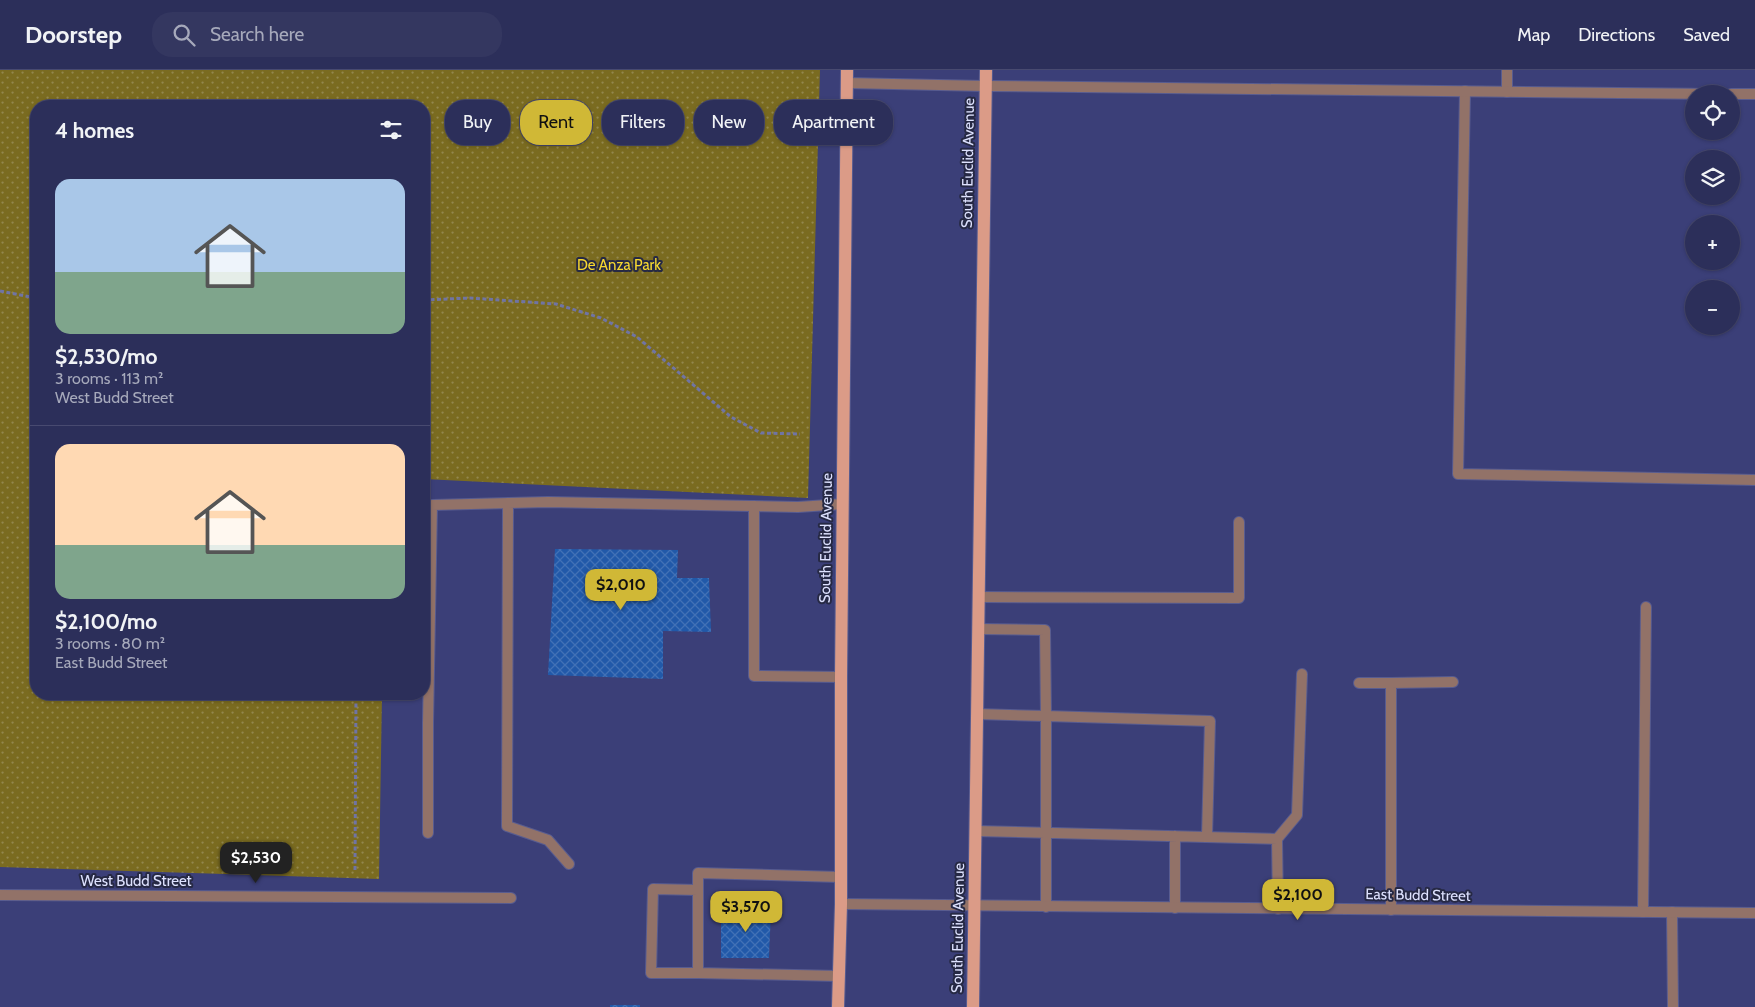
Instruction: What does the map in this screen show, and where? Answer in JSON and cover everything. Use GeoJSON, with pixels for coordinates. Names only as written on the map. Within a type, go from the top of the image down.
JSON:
{"type":"FeatureCollection","features":[{"type":"Feature","properties":{"kind":"main road","name":"South Euclid Avenue"},"geometry":{"type":"LineString","coordinates":[[973,1007],[986,70]]}},
{"type":"Feature","properties":{"kind":"main road","name":"South Euclid Avenue"},"geometry":{"type":"LineString","coordinates":[[838,1007],[841,904],[841,677],[847,76]]}},
{"type":"Feature","properties":{"kind":"street"},"geometry":{"type":"LineString","coordinates":[[1507,70],[1507,92]]}},
{"type":"Feature","properties":{"kind":"street"},"geometry":{"type":"LineString","coordinates":[[847,76],[985,86],[1685,94]]}},
{"type":"Feature","properties":{"kind":"street"},"geometry":{"type":"LineString","coordinates":[[1465,91],[1458,474],[1755,480]]}},
{"type":"Feature","properties":{"kind":"street"},"geometry":{"type":"LineString","coordinates":[[1740,94],[1755,94]]}},
{"type":"Feature","properties":{"kind":"street"},"geometry":{"type":"LineString","coordinates":[[430,614],[432,505],[558,502],[798,507],[843,504]]}},
{"type":"Feature","properties":{"kind":"street"},"geometry":{"type":"LineString","coordinates":[[508,503],[507,826],[548,840],[569,864]]}},
{"type":"Feature","properties":{"kind":"street"},"geometry":{"type":"LineString","coordinates":[[754,506],[754,676],[841,677]]}},
{"type":"Feature","properties":{"kind":"street"},"geometry":{"type":"LineString","coordinates":[[979,597],[1239,598],[1239,522]]}},
{"type":"Feature","properties":{"kind":"street"},"geometry":{"type":"LineString","coordinates":[[1643,912],[1646,607]]}},
{"type":"Feature","properties":{"kind":"street"},"geometry":{"type":"LineString","coordinates":[[978,629],[1045,630],[1046,907]]}},
{"type":"Feature","properties":{"kind":"street"},"geometry":{"type":"LineString","coordinates":[[1278,909],[1277,839],[1297,815],[1302,674]]}},
{"type":"Feature","properties":{"kind":"street"},"geometry":{"type":"LineString","coordinates":[[1359,683],[1452,682]]}},
{"type":"Feature","properties":{"kind":"street"},"geometry":{"type":"LineString","coordinates":[[1391,683],[1391,910]]}},
{"type":"Feature","properties":{"kind":"street"},"geometry":{"type":"LineString","coordinates":[[428,700],[428,833]]}},
{"type":"Feature","properties":{"kind":"street"},"geometry":{"type":"LineString","coordinates":[[977,714],[1210,721],[1207,837]]}},
{"type":"Feature","properties":{"kind":"street"},"geometry":{"type":"LineString","coordinates":[[976,831],[1277,839]]}},
{"type":"Feature","properties":{"kind":"street"},"geometry":{"type":"LineString","coordinates":[[1175,836],[1175,908]]}},
{"type":"Feature","properties":{"kind":"street"},"geometry":{"type":"LineString","coordinates":[[698,973],[698,873],[840,877]]}},
{"type":"Feature","properties":{"kind":"street"},"geometry":{"type":"LineString","coordinates":[[698,890],[653,889],[651,973],[838,976]]}},
{"type":"Feature","properties":{"kind":"street","name":"West Budd Street"},"geometry":{"type":"LineString","coordinates":[[0,895],[512,898]]}},
{"type":"Feature","properties":{"kind":"street","name":"East Budd Street"},"geometry":{"type":"LineString","coordinates":[[841,904],[1755,913]]}},
{"type":"Feature","properties":{"kind":"street"},"geometry":{"type":"LineString","coordinates":[[1672,912],[1672,1007]]}},
{"type":"Feature","properties":{"kind":"path"},"geometry":{"type":"LineString","coordinates":[[0,291],[30,297]]}},
{"type":"Feature","properties":{"kind":"path"},"geometry":{"type":"LineString","coordinates":[[430,300],[470,298],[556,304],[601,318],[638,337],[731,417],[761,434],[800,434]]}},
{"type":"Feature","properties":{"kind":"path"},"geometry":{"type":"LineString","coordinates":[[355,870],[356,700]]}},
{"type":"Feature","properties":{"kind":"green space","name":"De Anza Park"},"geometry":{"type":"Polygon","coordinates":[[[0,70],[820,70],[819,100],[774,100],[774,145],[818,145],[808,498],[430,479],[430,100],[30,100],[30,700],[382,700],[379,879],[0,867],[0,70]]]}},
{"type":"Feature","properties":{"kind":"building"},"geometry":{"type":"Polygon","coordinates":[[[555,549],[678,550],[677,578],[709,578],[711,632],[663,631],[663,679],[548,675],[555,549]]]}},
{"type":"Feature","properties":{"kind":"building"},"geometry":{"type":"Polygon","coordinates":[[[721,909],[771,909],[769,958],[721,958],[721,909]]]}},
{"type":"Feature","properties":{"kind":"building"},"geometry":{"type":"Polygon","coordinates":[[[610,1005],[640,1005],[640,1007],[610,1007],[610,1005]]]}}]}
